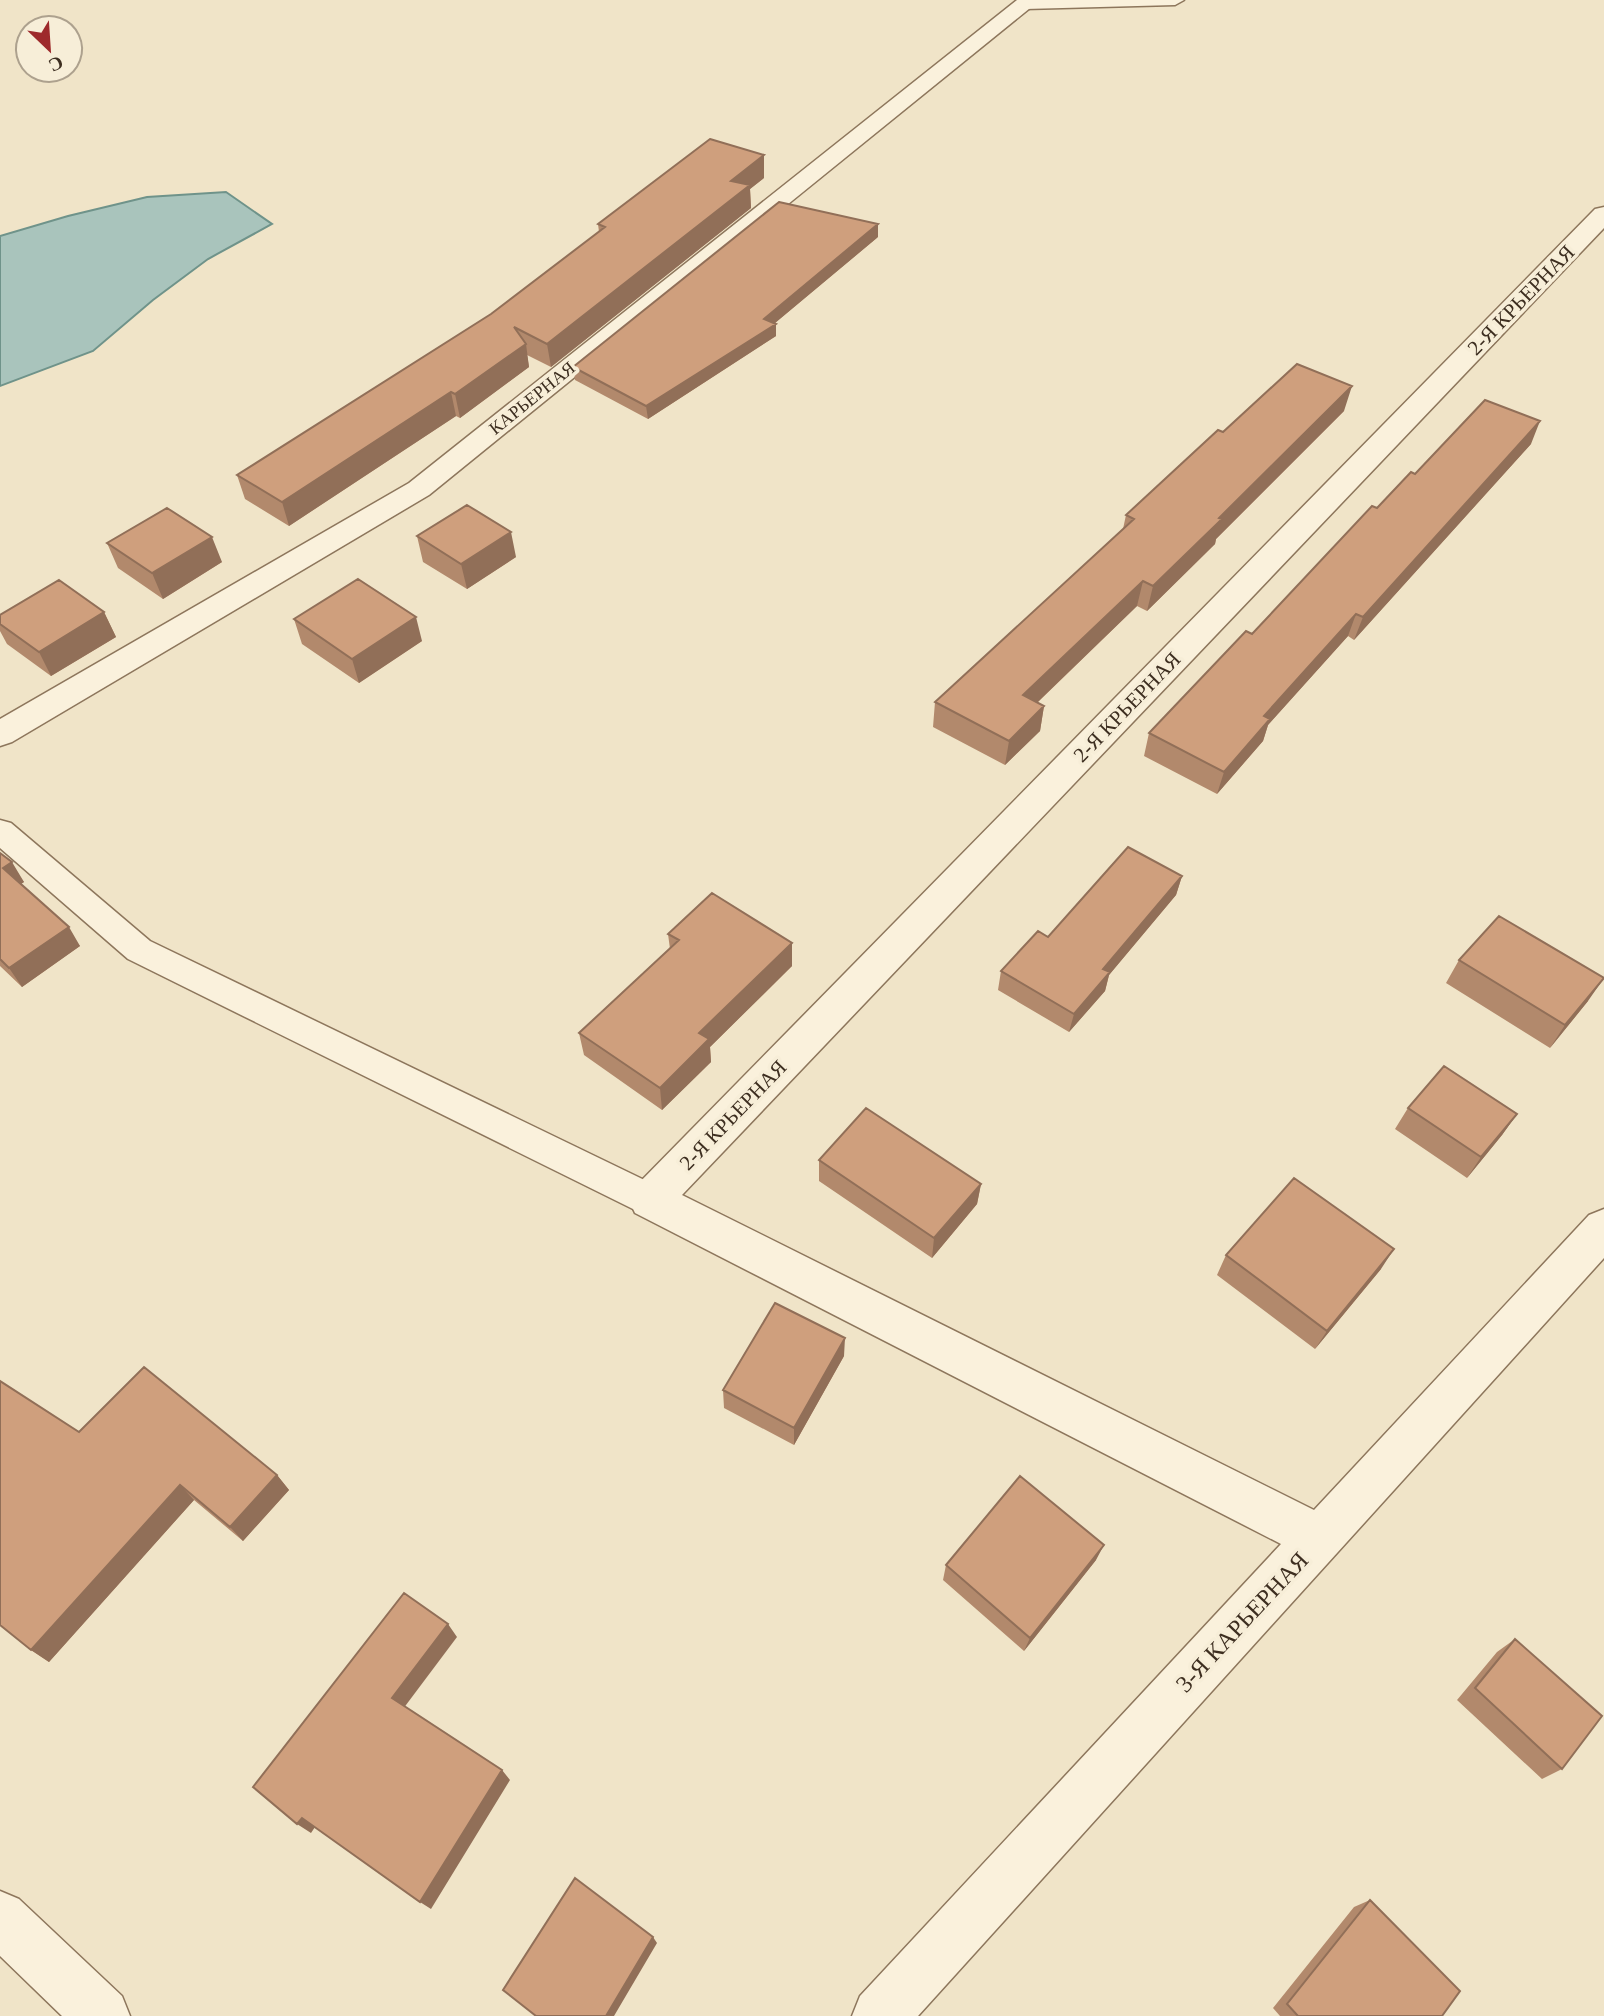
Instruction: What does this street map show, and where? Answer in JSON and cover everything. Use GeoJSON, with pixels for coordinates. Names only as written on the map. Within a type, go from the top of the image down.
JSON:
{"type":"FeatureCollection","features":[{"type":"Feature","properties":{"kind":"street","name":"КАРЬЕРНАЯ"},"geometry":{"type":"LineString","coordinates":[[0,734],[419,489],[1025,4]]}},
{"type":"Feature","properties":{"kind":"street","name":"2-Я КРЬЕРНАЯ"},"geometry":{"type":"LineString","coordinates":[[650,1200],[1604,214]]}},
{"type":"Feature","properties":{"kind":"street"},"geometry":{"type":"LineString","coordinates":[[650,1200],[1319,1538]]}},
{"type":"Feature","properties":{"kind":"street","name":"3-Я КАРЬЕРНАЯ"},"geometry":{"type":"LineString","coordinates":[[880,2016],[1604,1227]]}},
{"type":"Feature","properties":{"kind":"street"},"geometry":{"type":"LineString","coordinates":[[0,1918],[102,2016]]}},
{"type":"Feature","properties":{"kind":"lane"},"geometry":{"type":"LineString","coordinates":[[1025,4],[1175,0]]}},
{"type":"Feature","properties":{"kind":"lane"},"geometry":{"type":"LineString","coordinates":[[0,831],[139,950],[650,1200]]}},
{"type":"Feature","properties":{"kind":"water"},"geometry":{"type":"Polygon","coordinates":[[[226,192],[272,224],[208,259],[153,300],[93,351],[0,386],[0,236],[147,197],[226,192]]]}},
{"type":"Feature","properties":{"kind":"building"},"geometry":{"type":"Polygon","coordinates":[[[710,139],[764,155],[731,181],[750,185],[547,344],[514,327],[526,344],[455,394],[451,392],[282,502],[237,475],[491,314],[605,227],[598,224],[710,139]]]}},
{"type":"Feature","properties":{"kind":"building"},"geometry":{"type":"Polygon","coordinates":[[[779,202],[878,224],[764,319],[776,324],[646,406],[573,367],[779,202]]]}},
{"type":"Feature","properties":{"kind":"building"},"geometry":{"type":"Polygon","coordinates":[[[1297,364],[1352,386],[1153,586],[1143,581],[1023,695],[1044,706],[1009,741],[935,702],[1134,519],[1126,515],[1218,430],[1223,432],[1297,364]]]}},
{"type":"Feature","properties":{"kind":"building"},"geometry":{"type":"Polygon","coordinates":[[[1485,400],[1540,421],[1363,617],[1356,614],[1264,716],[1270,719],[1224,772],[1149,733],[1246,631],[1252,634],[1372,506],[1377,508],[1411,472],[1415,474],[1485,400]]]}},
{"type":"Feature","properties":{"kind":"building"},"geometry":{"type":"Polygon","coordinates":[[[467,505],[511,532],[461,564],[417,536],[467,505]]]}},
{"type":"Feature","properties":{"kind":"building"},"geometry":{"type":"Polygon","coordinates":[[[167,508],[212,537],[152,573],[107,543],[167,508]]]}},
{"type":"Feature","properties":{"kind":"building"},"geometry":{"type":"Polygon","coordinates":[[[358,579],[416,617],[352,659],[294,619],[358,579]]]}},
{"type":"Feature","properties":{"kind":"building"},"geometry":{"type":"Polygon","coordinates":[[[59,580],[104,612],[39,652],[0,624],[0,615],[59,580]]]}},
{"type":"Feature","properties":{"kind":"building"},"geometry":{"type":"Polygon","coordinates":[[[1128,847],[1182,876],[1103,969],[1110,972],[1074,1014],[1001,971],[1038,931],[1048,937],[1128,847]]]}},
{"type":"Feature","properties":{"kind":"building"},"geometry":{"type":"Polygon","coordinates":[[[0,853],[12,862],[3,868],[69,927],[9,968],[0,959],[0,853]]]}},
{"type":"Feature","properties":{"kind":"building"},"geometry":{"type":"Polygon","coordinates":[[[712,893],[792,943],[699,1033],[709,1039],[660,1088],[579,1033],[679,940],[668,934],[712,893]]]}},
{"type":"Feature","properties":{"kind":"building"},"geometry":{"type":"Polygon","coordinates":[[[1499,916],[1604,978],[1565,1025],[1459,960],[1499,916]]]}},
{"type":"Feature","properties":{"kind":"building"},"geometry":{"type":"Polygon","coordinates":[[[1444,1066],[1517,1114],[1481,1157],[1408,1108],[1444,1066]]]}},
{"type":"Feature","properties":{"kind":"building"},"geometry":{"type":"Polygon","coordinates":[[[866,1108],[981,1184],[934,1238],[819,1160],[866,1108]]]}},
{"type":"Feature","properties":{"kind":"building"},"geometry":{"type":"Polygon","coordinates":[[[1294,1178],[1394,1249],[1327,1331],[1226,1255],[1294,1178]]]}},
{"type":"Feature","properties":{"kind":"building"},"geometry":{"type":"Polygon","coordinates":[[[775,1303],[845,1338],[794,1428],[723,1390],[775,1303]]]}},
{"type":"Feature","properties":{"kind":"building"},"geometry":{"type":"Polygon","coordinates":[[[144,1367],[277,1475],[230,1527],[180,1485],[31,1650],[0,1625],[0,1381],[79,1432],[144,1367]]]}},
{"type":"Feature","properties":{"kind":"building"},"geometry":{"type":"Polygon","coordinates":[[[1020,1476],[1104,1545],[1030,1638],[946,1565],[1020,1476]]]}},
{"type":"Feature","properties":{"kind":"building"},"geometry":{"type":"Polygon","coordinates":[[[404,1593],[448,1624],[392,1698],[502,1770],[420,1902],[302,1818],[297,1824],[253,1787],[404,1593]]]}},
{"type":"Feature","properties":{"kind":"building"},"geometry":{"type":"Polygon","coordinates":[[[1515,1639],[1602,1716],[1562,1769],[1475,1688],[1515,1639]]]}},
{"type":"Feature","properties":{"kind":"building"},"geometry":{"type":"Polygon","coordinates":[[[575,1878],[653,1937],[606,2016],[536,2016],[503,1990],[575,1878]]]}},
{"type":"Feature","properties":{"kind":"building"},"geometry":{"type":"Polygon","coordinates":[[[1370,1900],[1460,1991],[1442,2016],[1298,2016],[1287,2004],[1370,1900]]]}}]}
